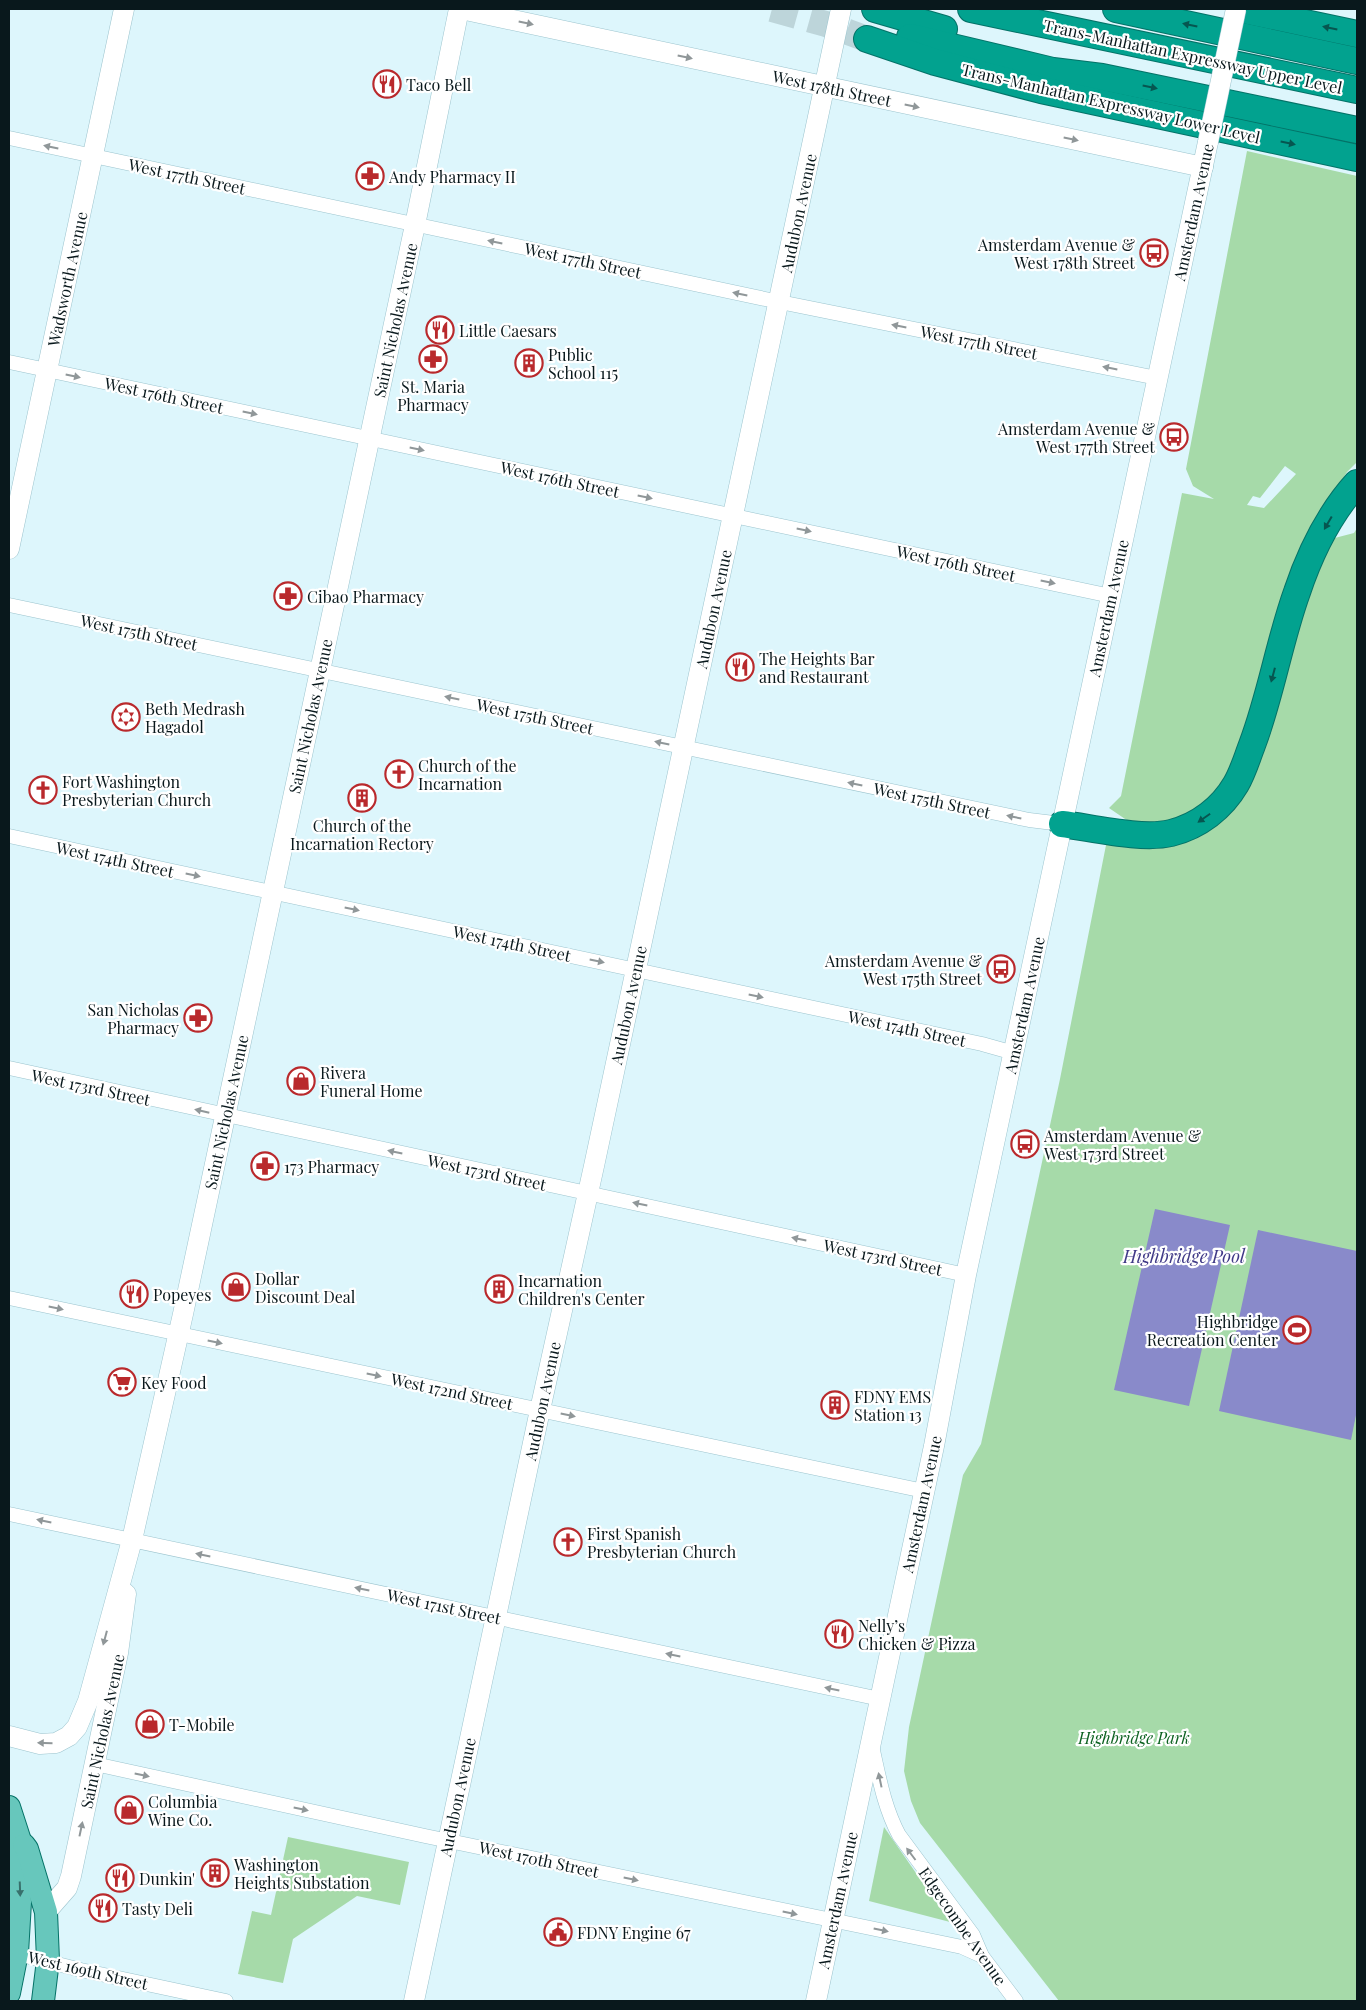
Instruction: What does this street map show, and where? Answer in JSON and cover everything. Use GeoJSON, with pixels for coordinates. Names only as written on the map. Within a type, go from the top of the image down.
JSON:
{"type":"FeatureCollection","features":[{"type":"Feature","properties":{"kind":"highway","name":"Trans-Manhattan Expressway Upper Level"},"geometry":{"type":"LineString","coordinates":[[971,9],[1357,90]]}},
{"type":"Feature","properties":{"kind":"highway","name":"Trans-Manhattan Expressway Upper Level"},"geometry":{"type":"LineString","coordinates":[[1116,9],[1357,60]]}},
{"type":"Feature","properties":{"kind":"highway"},"geometry":{"type":"LineString","coordinates":[[1238,9],[1357,34]]}},
{"type":"Feature","properties":{"kind":"highway"},"geometry":{"type":"LineString","coordinates":[[870,25],[1353,131]]}},
{"type":"Feature","properties":{"kind":"highway","name":"Trans-Manhattan Expressway Lower Level"},"geometry":{"type":"LineString","coordinates":[[870,25],[935,62],[1041,90],[1357,158]]}},
{"type":"Feature","properties":{"kind":"highway"},"geometry":{"type":"LineString","coordinates":[[1228,48],[1299,64],[1331,76],[1357,82]]}},
{"type":"Feature","properties":{"kind":"highway"},"geometry":{"type":"LineString","coordinates":[[1299,64],[1333,64],[1357,70]]}},
{"type":"Feature","properties":{"kind":"highway"},"geometry":{"type":"LineString","coordinates":[[1062,824],[1145,835],[1169,834],[1204,819],[1224,800],[1240,776],[1260,724],[1302,577],[1331,518],[1357,483]]}},
{"type":"Feature","properties":{"kind":"main road","name":"Wadsworth Avenue"},"geometry":{"type":"LineString","coordinates":[[9,549],[124,9]]}},
{"type":"Feature","properties":{"kind":"main road","name":"West 178th Street"},"geometry":{"type":"LineString","coordinates":[[460,9],[1202,167]]}},
{"type":"Feature","properties":{"kind":"main road","name":"Saint Nicholas Avenue"},"geometry":{"type":"LineString","coordinates":[[9,1736],[40,1744],[56,1743],[69,1736],[77,1727],[88,1701],[132,1540],[225,1116],[460,9]]}},
{"type":"Feature","properties":{"kind":"main road","name":"Audubon Avenue"},"geometry":{"type":"LineString","coordinates":[[414,2001],[841,9]]}},
{"type":"Feature","properties":{"kind":"main road","name":"Amsterdam Avenue"},"geometry":{"type":"LineString","coordinates":[[816,2001],[924,1492],[966,1275],[1202,167],[1238,9]]}},
{"type":"Feature","properties":{"kind":"main road","name":"Saint Nicholas Avenue"},"geometry":{"type":"LineString","coordinates":[[46,1912],[67,1888],[124,1622],[132,1540]]}},
{"type":"Feature","properties":{"kind":"main road"},"geometry":{"type":"LineString","coordinates":[[9,1807],[20,1841],[27,1849],[46,1912],[48,1960],[43,2001]]}},
{"type":"Feature","properties":{"kind":"main road"},"geometry":{"type":"LineString","coordinates":[[9,1993],[20,1902],[18,1851],[20,1841]]}},
{"type":"Feature","properties":{"kind":"street","name":"West 177th Street"},"geometry":{"type":"LineString","coordinates":[[9,138],[779,302],[1158,378]]}},
{"type":"Feature","properties":{"kind":"street","name":"West 176th Street"},"geometry":{"type":"LineString","coordinates":[[9,362],[1111,596]]}},
{"type":"Feature","properties":{"kind":"street","name":"West 175th Street"},"geometry":{"type":"LineString","coordinates":[[9,606],[1029,820],[1062,824]]}},
{"type":"Feature","properties":{"kind":"street","name":"West 174th Street"},"geometry":{"type":"LineString","coordinates":[[9,836],[982,1044],[1014,1053]]}},
{"type":"Feature","properties":{"kind":"street","name":"West 173rd Street"},"geometry":{"type":"LineString","coordinates":[[9,1068],[966,1275]]}},
{"type":"Feature","properties":{"kind":"street","name":"West 172nd Street"},"geometry":{"type":"LineString","coordinates":[[9,1298],[924,1492]]}},
{"type":"Feature","properties":{"kind":"street","name":"West 171st Street"},"geometry":{"type":"LineString","coordinates":[[9,1514],[880,1699]]}},
{"type":"Feature","properties":{"kind":"street","name":"Edgecombe Avenue"},"geometry":{"type":"LineString","coordinates":[[871,1740],[890,1820],[905,1845],[973,1935],[982,1956],[1016,2001]]}},
{"type":"Feature","properties":{"kind":"street","name":"West 170th Street"},"geometry":{"type":"LineString","coordinates":[[95,1764],[448,1841],[962,1947],[982,1956]]}},
{"type":"Feature","properties":{"kind":"street","name":"West 169th Street"},"geometry":{"type":"LineString","coordinates":[[13,1953],[48,1960],[81,1970],[226,2001]]}},
{"type":"Feature","properties":{"kind":"green space"},"geometry":{"type":"Polygon","coordinates":[[[1247,151],[1357,176],[1357,462],[1347,472],[1311,529],[1245,741],[1219,790],[1191,814],[1158,824],[1128,821],[1109,808],[1121,796],[1182,493],[1214,499],[1193,486],[1186,469],[1247,151]],[[1285,466],[1260,498],[1253,496],[1247,505],[1264,508],[1296,474],[1285,466]]]}},
{"type":"Feature","properties":{"kind":"green space","name":"Highbridge Park"},"geometry":{"type":"Polygon","coordinates":[[[1357,528],[1357,2001],[1059,2001],[920,1823],[911,1801],[904,1771],[909,1727],[963,1475],[981,1444],[1060,1079],[1107,840],[1215,822],[1327,540],[1354,533],[1357,528]]]}},
{"type":"Feature","properties":{"kind":"green space"},"geometry":{"type":"Polygon","coordinates":[[[884,1827],[950,1922],[869,1901],[884,1827]]]}},
{"type":"Feature","properties":{"kind":"green space"},"geometry":{"type":"Polygon","coordinates":[[[288,1837],[409,1862],[400,1905],[357,1896],[293,1939],[283,1983],[238,1974],[252,1911],[271,1915],[288,1837]]]}},
{"type":"Feature","properties":{"kind":"water","name":"Highbridge Pool"},"geometry":{"type":"Polygon","coordinates":[[[1155,1209],[1230,1225],[1189,1406],[1114,1390],[1155,1209]]]}},
{"type":"Feature","properties":{"kind":"water","name":"Highbridge Recreation Center"},"geometry":{"type":"Polygon","coordinates":[[[1258,1230],[1357,1251],[1357,1410],[1351,1440],[1219,1411],[1258,1230]]]}},
{"type":"Feature","properties":{"kind":"tunnel"},"geometry":{"type":"LineString","coordinates":[[772,9],[826,24],[867,39]]}},
{"type":"Feature","properties":{"kind":"place","name":"Taco Bell"},"geometry":{"type":"Point","coordinates":[387,84]}},
{"type":"Feature","properties":{"kind":"place","name":"Andy Pharmacy II"},"geometry":{"type":"Point","coordinates":[370,176]}},
{"type":"Feature","properties":{"kind":"place","name":"Amsterdam Avenue & West 178th Street"},"geometry":{"type":"Point","coordinates":[1154,253]}},
{"type":"Feature","properties":{"kind":"place","name":"Little Caesars"},"geometry":{"type":"Point","coordinates":[440,330]}},
{"type":"Feature","properties":{"kind":"place","name":"St. Maria Pharmacy"},"geometry":{"type":"Point","coordinates":[433,359]}},
{"type":"Feature","properties":{"kind":"place","name":"Public School 115"},"geometry":{"type":"Point","coordinates":[529,363]}},
{"type":"Feature","properties":{"kind":"place","name":"Amsterdam Avenue & West 177th Street"},"geometry":{"type":"Point","coordinates":[1174,437]}},
{"type":"Feature","properties":{"kind":"place","name":"Cibao Pharmacy"},"geometry":{"type":"Point","coordinates":[288,596]}},
{"type":"Feature","properties":{"kind":"place","name":"The Heights Bar and Restaurant"},"geometry":{"type":"Point","coordinates":[740,667]}},
{"type":"Feature","properties":{"kind":"place","name":"Beth Medrash Hagadol"},"geometry":{"type":"Point","coordinates":[126,717]}},
{"type":"Feature","properties":{"kind":"place","name":"Church of the Incarnation"},"geometry":{"type":"Point","coordinates":[399,774]}},
{"type":"Feature","properties":{"kind":"place","name":"Fort Washington Presbyterian Church"},"geometry":{"type":"Point","coordinates":[43,790]}},
{"type":"Feature","properties":{"kind":"place","name":"Church of the Incarnation Rectory"},"geometry":{"type":"Point","coordinates":[362,798]}},
{"type":"Feature","properties":{"kind":"place","name":"Amsterdam Avenue & West 175th Street"},"geometry":{"type":"Point","coordinates":[1001,969]}},
{"type":"Feature","properties":{"kind":"place","name":"San Nicholas Pharmacy"},"geometry":{"type":"Point","coordinates":[198,1018]}},
{"type":"Feature","properties":{"kind":"place","name":"Rivera Funeral Home"},"geometry":{"type":"Point","coordinates":[301,1081]}},
{"type":"Feature","properties":{"kind":"place","name":"Amsterdam Avenue & West 173rd Street"},"geometry":{"type":"Point","coordinates":[1025,1144]}},
{"type":"Feature","properties":{"kind":"place","name":"173 Pharmacy"},"geometry":{"type":"Point","coordinates":[265,1166]}},
{"type":"Feature","properties":{"kind":"place","name":"Dollar Discount Deal"},"geometry":{"type":"Point","coordinates":[236,1287]}},
{"type":"Feature","properties":{"kind":"place","name":"Incarnation Children's Center"},"geometry":{"type":"Point","coordinates":[499,1289]}},
{"type":"Feature","properties":{"kind":"place","name":"Popeyes"},"geometry":{"type":"Point","coordinates":[134,1294]}},
{"type":"Feature","properties":{"kind":"place","name":"Highbridge Recreation Center"},"geometry":{"type":"Point","coordinates":[1297,1330]}},
{"type":"Feature","properties":{"kind":"place","name":"Key Food"},"geometry":{"type":"Point","coordinates":[122,1382]}},
{"type":"Feature","properties":{"kind":"place","name":"FDNY EMS Station 13"},"geometry":{"type":"Point","coordinates":[835,1405]}},
{"type":"Feature","properties":{"kind":"place","name":"First Spanish Presbyterian Church"},"geometry":{"type":"Point","coordinates":[568,1542]}},
{"type":"Feature","properties":{"kind":"place","name":"Nelly’s Chicken & Pizza"},"geometry":{"type":"Point","coordinates":[839,1634]}},
{"type":"Feature","properties":{"kind":"place","name":"T-Mobile"},"geometry":{"type":"Point","coordinates":[150,1724]}},
{"type":"Feature","properties":{"kind":"place","name":"Columbia Wine Co."},"geometry":{"type":"Point","coordinates":[129,1810]}},
{"type":"Feature","properties":{"kind":"place","name":"Washington Heights Substation"},"geometry":{"type":"Point","coordinates":[215,1873]}},
{"type":"Feature","properties":{"kind":"place","name":"Dunkin'"},"geometry":{"type":"Point","coordinates":[120,1878]}},
{"type":"Feature","properties":{"kind":"place","name":"Tasty Deli"},"geometry":{"type":"Point","coordinates":[103,1908]}},
{"type":"Feature","properties":{"kind":"place","name":"FDNY Engine 67"},"geometry":{"type":"Point","coordinates":[558,1932]}}]}
